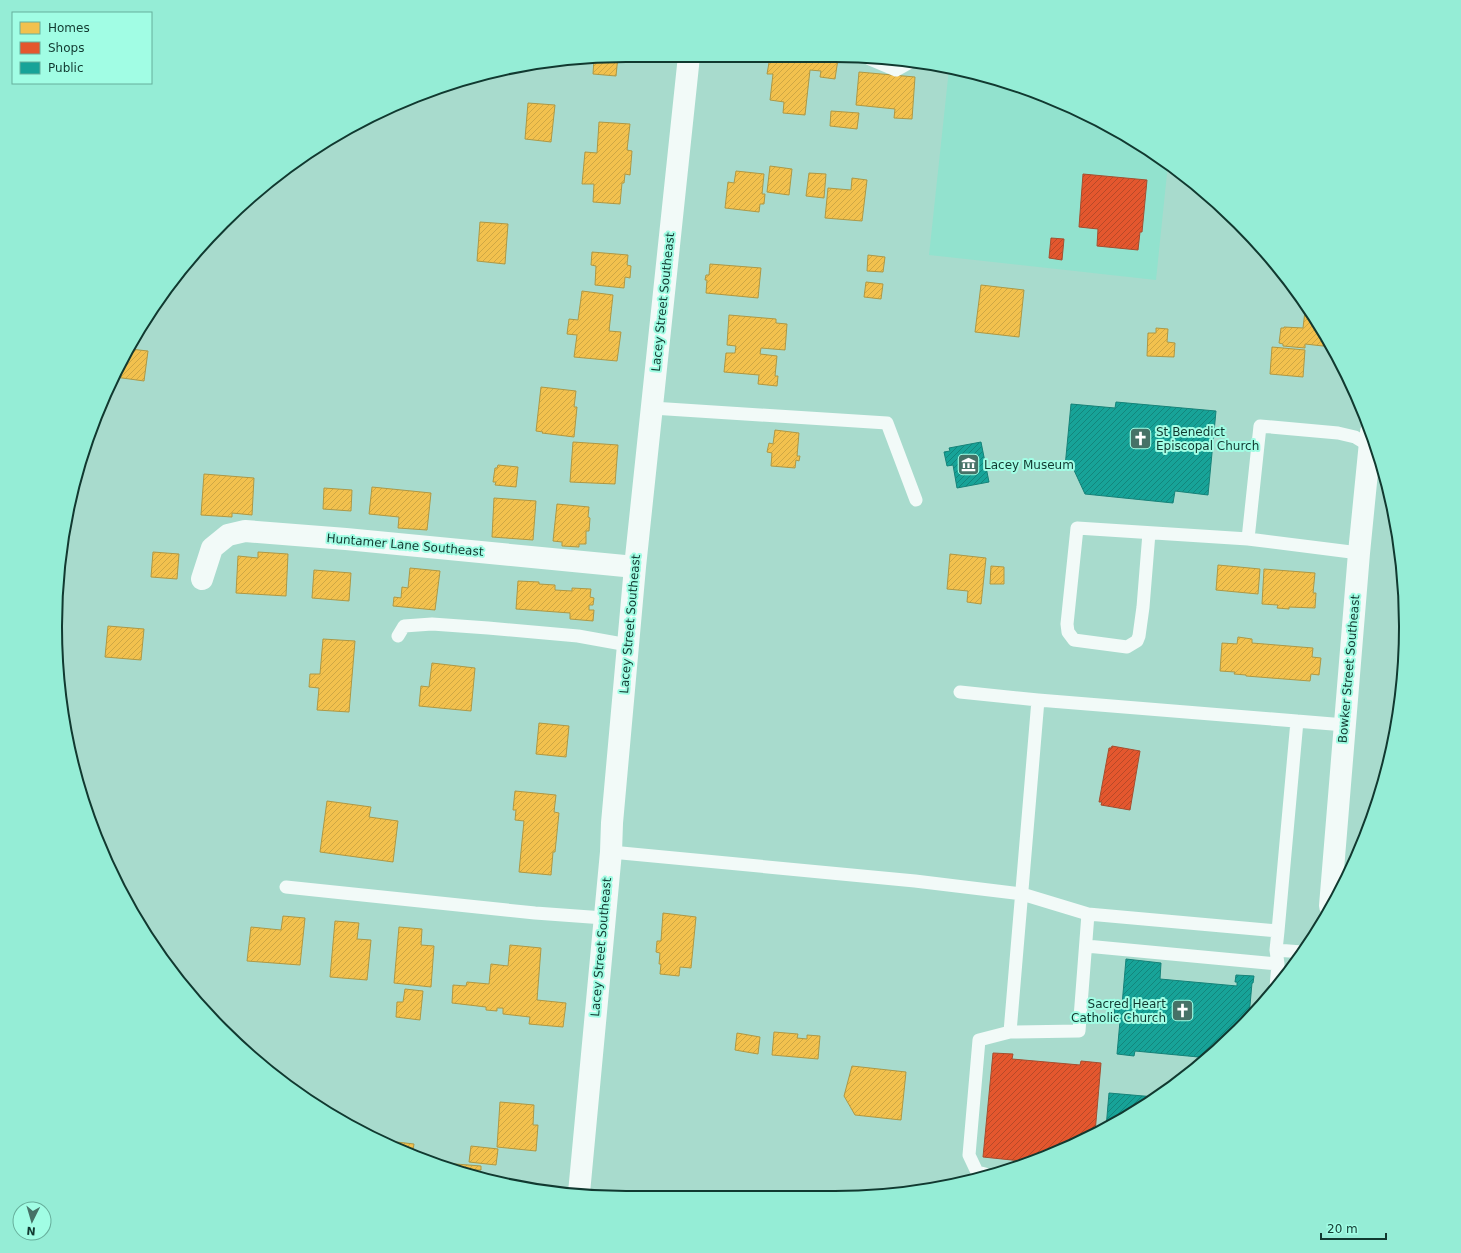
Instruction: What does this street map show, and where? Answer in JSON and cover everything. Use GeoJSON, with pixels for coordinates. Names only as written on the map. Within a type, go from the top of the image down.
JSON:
{"type":"FeatureCollection","features":[{"type":"Feature","properties":{"kind":"street","name":"Lacey Street Southeast"},"geometry":{"type":"LineString","coordinates":[[579,1189],[635,567],[688,62]]}},
{"type":"Feature","properties":{"kind":"street","name":"Bowker Street Southeast"},"geometry":{"type":"LineString","coordinates":[[1331,894],[1369,446]]}},
{"type":"Feature","properties":{"kind":"street","name":"Huntamer Lane Southeast"},"geometry":{"type":"LineString","coordinates":[[202,579],[212,548],[228,535],[245,531],[346,539],[635,567]]}},
{"type":"Feature","properties":{"kind":"lane"},"geometry":{"type":"LineString","coordinates":[[882,64],[896,70],[902,66]]}},
{"type":"Feature","properties":{"kind":"lane"},"geometry":{"type":"LineString","coordinates":[[652,408],[887,423],[916,500]]}},
{"type":"Feature","properties":{"kind":"lane"},"geometry":{"type":"LineString","coordinates":[[1248,539],[1260,426],[1338,433],[1367,439]]}},
{"type":"Feature","properties":{"kind":"lane"},"geometry":{"type":"LineString","coordinates":[[1149,533],[1143,607],[1137,641],[1127,647],[1074,640],[1070,637],[1067,624],[1077,528],[1248,539],[1359,553]]}},
{"type":"Feature","properties":{"kind":"lane"},"geometry":{"type":"LineString","coordinates":[[398,636],[404,626],[432,624],[578,636],[628,645]]}},
{"type":"Feature","properties":{"kind":"lane"},"geometry":{"type":"LineString","coordinates":[[960,692],[1038,700],[1345,725]]}},
{"type":"Feature","properties":{"kind":"lane"},"geometry":{"type":"LineString","coordinates":[[1010,1032],[1038,700]]}},
{"type":"Feature","properties":{"kind":"lane"},"geometry":{"type":"LineString","coordinates":[[1277,976],[1278,964],[1276,950],[1297,721]]}},
{"type":"Feature","properties":{"kind":"lane"},"geometry":{"type":"LineString","coordinates":[[610,852],[915,881],[1022,894],[1088,914],[1278,931]]}},
{"type":"Feature","properties":{"kind":"lane"},"geometry":{"type":"LineString","coordinates":[[286,887],[535,913],[604,918]]}},
{"type":"Feature","properties":{"kind":"lane"},"geometry":{"type":"LineString","coordinates":[[979,1172],[977,1172],[969,1155],[979,1040],[1010,1032],[1079,1031],[1088,914]]}},
{"type":"Feature","properties":{"kind":"lane"},"geometry":{"type":"LineString","coordinates":[[1086,946],[1278,964]]}},
{"type":"Feature","properties":{"kind":"lane"},"geometry":{"type":"LineString","coordinates":[[1276,950],[1296,952]]}},
{"type":"Feature","properties":{"kind":"shaded area"},"geometry":{"type":"Polygon","coordinates":[[[948,74],[981,81],[1051,105],[1084,120],[1117,138],[1167,171],[1156,280],[929,255],[948,74]]]}},
{"type":"Feature","properties":{"kind":"building: Homes"},"geometry":{"type":"Polygon","coordinates":[[[617,62],[616,76],[593,74],[594,63],[617,62]]]}},
{"type":"Feature","properties":{"kind":"building: Homes"},"geometry":{"type":"Polygon","coordinates":[[[769,62],[838,62],[835,79],[820,77],[821,71],[810,70],[805,115],[783,113],[784,102],[770,100],[773,74],[767,74],[769,62]]]}},
{"type":"Feature","properties":{"kind":"building: Homes"},"geometry":{"type":"Polygon","coordinates":[[[859,72],[915,77],[912,119],[894,118],[895,109],[856,105],[859,72]]]}},
{"type":"Feature","properties":{"kind":"building: Homes"},"geometry":{"type":"Polygon","coordinates":[[[528,103],[555,105],[551,142],[525,139],[528,103]]]}},
{"type":"Feature","properties":{"kind":"building: Homes"},"geometry":{"type":"Polygon","coordinates":[[[831,111],[859,113],[857,129],[830,126],[831,111]]]}},
{"type":"Feature","properties":{"kind":"building: Homes"},"geometry":{"type":"Polygon","coordinates":[[[599,122],[630,124],[627,150],[632,151],[630,175],[625,174],[624,183],[622,183],[620,204],[593,202],[594,184],[582,184],[585,152],[597,153],[599,122]]]}},
{"type":"Feature","properties":{"kind":"building: Homes"},"geometry":{"type":"Polygon","coordinates":[[[770,166],[792,169],[789,195],[767,192],[770,166]]]}},
{"type":"Feature","properties":{"kind":"building: Homes"},"geometry":{"type":"Polygon","coordinates":[[[736,171],[764,174],[762,194],[765,194],[764,204],[760,204],[759,212],[725,208],[728,182],[734,183],[736,171]]]}},
{"type":"Feature","properties":{"kind":"building: Homes"},"geometry":{"type":"Polygon","coordinates":[[[809,173],[826,174],[824,198],[806,196],[809,173]]]}},
{"type":"Feature","properties":{"kind":"building: Homes"},"geometry":{"type":"Polygon","coordinates":[[[852,178],[867,180],[862,221],[825,218],[828,188],[851,190],[852,178]]]}},
{"type":"Feature","properties":{"kind":"building: Homes"},"geometry":{"type":"Polygon","coordinates":[[[480,222],[508,224],[505,264],[477,261],[480,222]]]}},
{"type":"Feature","properties":{"kind":"building: Homes"},"geometry":{"type":"Polygon","coordinates":[[[592,252],[628,255],[627,265],[631,266],[630,278],[625,277],[624,288],[595,285],[596,266],[591,265],[592,252]]]}},
{"type":"Feature","properties":{"kind":"building: Homes"},"geometry":{"type":"Polygon","coordinates":[[[868,255],[885,257],[883,272],[867,271],[868,255]]]}},
{"type":"Feature","properties":{"kind":"building: Homes"},"geometry":{"type":"Polygon","coordinates":[[[710,264],[761,268],[758,298],[706,293],[707,280],[705,280],[706,275],[709,275],[710,264]]]}},
{"type":"Feature","properties":{"kind":"building: Homes"},"geometry":{"type":"Polygon","coordinates":[[[866,282],[883,284],[881,299],[864,297],[866,282]]]}},
{"type":"Feature","properties":{"kind":"building: Homes"},"geometry":{"type":"Polygon","coordinates":[[[981,285],[1024,290],[1019,337],[975,332],[981,285]]]}},
{"type":"Feature","properties":{"kind":"building: Homes"},"geometry":{"type":"Polygon","coordinates":[[[582,291],[613,295],[609,331],[621,332],[617,361],[574,357],[577,335],[567,334],[569,319],[578,320],[582,291]]]}},
{"type":"Feature","properties":{"kind":"building: Homes"},"geometry":{"type":"Polygon","coordinates":[[[1305,314],[1324,346],[1305,344],[1305,348],[1283,346],[1283,344],[1279,343],[1281,328],[1303,328],[1305,314]]]}},
{"type":"Feature","properties":{"kind":"building: Homes"},"geometry":{"type":"Polygon","coordinates":[[[729,315],[776,319],[776,323],[787,324],[785,350],[761,348],[760,354],[777,356],[775,376],[778,376],[777,386],[758,384],[759,375],[724,372],[726,353],[735,353],[736,346],[727,345],[729,315]]]}},
{"type":"Feature","properties":{"kind":"building: Homes"},"geometry":{"type":"Polygon","coordinates":[[[1156,328],[1168,329],[1167,342],[1175,343],[1174,357],[1147,356],[1148,333],[1156,333],[1156,328]]]}},
{"type":"Feature","properties":{"kind":"building: Homes"},"geometry":{"type":"Polygon","coordinates":[[[1272,347],[1305,350],[1303,377],[1270,374],[1272,347]]]}},
{"type":"Feature","properties":{"kind":"building: Homes"},"geometry":{"type":"Polygon","coordinates":[[[135,350],[148,351],[144,381],[120,378],[135,350]]]}},
{"type":"Feature","properties":{"kind":"building: Homes"},"geometry":{"type":"Polygon","coordinates":[[[541,387],[576,391],[574,407],[577,407],[574,437],[536,431],[541,387]]]}},
{"type":"Feature","properties":{"kind":"building: Homes"},"geometry":{"type":"Polygon","coordinates":[[[775,430],[799,433],[797,456],[800,456],[799,461],[796,460],[795,468],[771,466],[772,453],[767,452],[769,443],[773,444],[775,430]]]}},
{"type":"Feature","properties":{"kind":"building: Homes"},"geometry":{"type":"Polygon","coordinates":[[[573,442],[618,445],[615,484],[570,482],[573,442]]]}},
{"type":"Feature","properties":{"kind":"building: Homes"},"geometry":{"type":"Polygon","coordinates":[[[498,465],[518,467],[516,487],[495,485],[496,482],[493,482],[495,468],[497,468],[498,465]]]}},
{"type":"Feature","properties":{"kind":"building: Homes"},"geometry":{"type":"Polygon","coordinates":[[[204,474],[254,478],[252,515],[232,513],[232,517],[201,515],[204,474]]]}},
{"type":"Feature","properties":{"kind":"building: Homes"},"geometry":{"type":"Polygon","coordinates":[[[372,487],[431,493],[427,530],[398,528],[399,517],[369,514],[372,487]]]}},
{"type":"Feature","properties":{"kind":"building: Homes"},"geometry":{"type":"Polygon","coordinates":[[[324,488],[352,490],[351,511],[323,509],[324,488]]]}},
{"type":"Feature","properties":{"kind":"building: Homes"},"geometry":{"type":"Polygon","coordinates":[[[494,498],[536,501],[533,540],[492,537],[494,498]]]}},
{"type":"Feature","properties":{"kind":"building: Homes"},"geometry":{"type":"Polygon","coordinates":[[[557,504],[589,507],[589,531],[586,531],[586,544],[579,544],[579,547],[562,546],[562,542],[553,541],[557,504]]]}},
{"type":"Feature","properties":{"kind":"building: Homes"},"geometry":{"type":"Polygon","coordinates":[[[153,552],[179,554],[177,579],[151,577],[153,552]]]}},
{"type":"Feature","properties":{"kind":"building: Homes"},"geometry":{"type":"Polygon","coordinates":[[[258,552],[288,554],[286,596],[236,593],[238,556],[258,558],[258,552]]]}},
{"type":"Feature","properties":{"kind":"building: Homes"},"geometry":{"type":"Polygon","coordinates":[[[950,554],[986,558],[981,604],[967,602],[968,591],[947,589],[950,554]]]}},
{"type":"Feature","properties":{"kind":"building: Homes"},"geometry":{"type":"Polygon","coordinates":[[[1218,565],[1260,569],[1258,594],[1216,590],[1218,565]]]}},
{"type":"Feature","properties":{"kind":"building: Homes"},"geometry":{"type":"Polygon","coordinates":[[[991,566],[1004,567],[1004,584],[990,584],[991,566]]]}},
{"type":"Feature","properties":{"kind":"building: Homes"},"geometry":{"type":"Polygon","coordinates":[[[410,568],[440,571],[435,610],[393,606],[394,597],[401,598],[402,587],[408,588],[410,568]]]}},
{"type":"Feature","properties":{"kind":"building: Homes"},"geometry":{"type":"Polygon","coordinates":[[[1264,569],[1315,573],[1313,593],[1316,593],[1315,608],[1289,607],[1289,609],[1277,608],[1278,605],[1262,604],[1264,569]]]}},
{"type":"Feature","properties":{"kind":"building: Homes"},"geometry":{"type":"Polygon","coordinates":[[[314,570],[351,573],[349,601],[312,598],[314,570]]]}},
{"type":"Feature","properties":{"kind":"building: Homes"},"geometry":{"type":"Polygon","coordinates":[[[518,581],[539,582],[539,584],[555,585],[555,590],[572,591],[572,588],[591,589],[590,597],[594,598],[593,605],[589,605],[589,610],[594,610],[593,621],[570,619],[570,613],[516,609],[518,581]]]}},
{"type":"Feature","properties":{"kind":"building: Homes"},"geometry":{"type":"Polygon","coordinates":[[[108,626],[144,629],[141,660],[105,657],[108,626]]]}},
{"type":"Feature","properties":{"kind":"building: Homes"},"geometry":{"type":"Polygon","coordinates":[[[1238,637],[1252,639],[1252,643],[1313,648],[1312,657],[1321,658],[1319,675],[1311,674],[1310,681],[1246,676],[1234,674],[1235,672],[1220,671],[1222,643],[1237,644],[1238,637]]]}},
{"type":"Feature","properties":{"kind":"building: Homes"},"geometry":{"type":"Polygon","coordinates":[[[323,639],[355,641],[349,712],[317,710],[319,688],[309,687],[310,674],[320,674],[323,639]]]}},
{"type":"Feature","properties":{"kind":"building: Homes"},"geometry":{"type":"Polygon","coordinates":[[[432,663],[475,668],[471,711],[419,706],[421,686],[429,687],[432,663]]]}},
{"type":"Feature","properties":{"kind":"building: Homes"},"geometry":{"type":"Polygon","coordinates":[[[539,723],[569,726],[566,757],[536,754],[539,723]]]}},
{"type":"Feature","properties":{"kind":"building: Homes"},"geometry":{"type":"Polygon","coordinates":[[[515,791],[556,795],[554,812],[559,813],[551,875],[519,872],[524,821],[515,820],[516,810],[513,810],[515,791]]]}},
{"type":"Feature","properties":{"kind":"building: Homes"},"geometry":{"type":"Polygon","coordinates":[[[327,801],[371,807],[369,817],[398,821],[393,862],[320,852],[327,801]]]}},
{"type":"Feature","properties":{"kind":"building: Homes"},"geometry":{"type":"Polygon","coordinates":[[[663,913],[696,917],[691,968],[680,967],[679,976],[660,974],[660,953],[656,952],[657,941],[661,941],[663,913]]]}},
{"type":"Feature","properties":{"kind":"building: Homes"},"geometry":{"type":"Polygon","coordinates":[[[283,916],[305,918],[300,965],[247,961],[251,927],[281,930],[283,916]]]}},
{"type":"Feature","properties":{"kind":"building: Homes"},"geometry":{"type":"Polygon","coordinates":[[[335,921],[359,923],[357,939],[371,940],[367,980],[330,977],[335,921]]]}},
{"type":"Feature","properties":{"kind":"building: Homes"},"geometry":{"type":"Polygon","coordinates":[[[399,927],[422,929],[421,945],[434,946],[431,987],[394,983],[399,927]]]}},
{"type":"Feature","properties":{"kind":"building: Homes"},"geometry":{"type":"Polygon","coordinates":[[[510,945],[541,948],[537,1000],[566,1003],[563,1027],[529,1024],[530,1017],[503,1014],[503,1008],[497,1008],[497,1011],[486,1010],[486,1007],[452,1003],[453,985],[466,986],[467,982],[489,984],[491,964],[508,966],[510,945]]]}},
{"type":"Feature","properties":{"kind":"building: Homes"},"geometry":{"type":"Polygon","coordinates":[[[405,989],[423,991],[420,1020],[396,1017],[397,1002],[403,1002],[405,989]]]}},
{"type":"Feature","properties":{"kind":"building: Homes"},"geometry":{"type":"Polygon","coordinates":[[[774,1032],[798,1034],[797,1038],[807,1039],[807,1035],[820,1036],[818,1059],[772,1055],[774,1032]]]}},
{"type":"Feature","properties":{"kind":"building: Homes"},"geometry":{"type":"Polygon","coordinates":[[[737,1033],[760,1037],[758,1054],[735,1050],[737,1033]]]}},
{"type":"Feature","properties":{"kind":"building: Homes"},"geometry":{"type":"Polygon","coordinates":[[[852,1066],[906,1072],[901,1120],[855,1115],[844,1096],[852,1066]]]}},
{"type":"Feature","properties":{"kind":"building: Homes"},"geometry":{"type":"Polygon","coordinates":[[[500,1102],[534,1105],[533,1125],[538,1125],[536,1151],[497,1147],[500,1102]]]}},
{"type":"Feature","properties":{"kind":"building: Homes"},"geometry":{"type":"Polygon","coordinates":[[[397,1142],[414,1144],[413,1149],[397,1142]]]}},
{"type":"Feature","properties":{"kind":"building: Homes"},"geometry":{"type":"Polygon","coordinates":[[[471,1146],[498,1149],[496,1165],[469,1162],[471,1146]]]}},
{"type":"Feature","properties":{"kind":"building: Homes"},"geometry":{"type":"Polygon","coordinates":[[[454,1164],[481,1166],[481,1170],[474,1170],[454,1164]]]}},
{"type":"Feature","properties":{"kind":"building: Shops"},"geometry":{"type":"Polygon","coordinates":[[[1083,174],[1147,180],[1142,232],[1140,232],[1138,250],[1097,246],[1098,229],[1079,227],[1083,174]]]}},
{"type":"Feature","properties":{"kind":"building: Shops"},"geometry":{"type":"Polygon","coordinates":[[[1051,238],[1064,239],[1062,260],[1049,258],[1051,238]]]}},
{"type":"Feature","properties":{"kind":"building: Shops"},"geometry":{"type":"Polygon","coordinates":[[[1112,746],[1140,751],[1130,810],[1101,805],[1102,802],[1099,802],[1109,748],[1112,746]]]}},
{"type":"Feature","properties":{"kind":"building: Shops"},"geometry":{"type":"Polygon","coordinates":[[[993,1053],[1013,1054],[1012,1059],[1080,1065],[1081,1061],[1101,1063],[1096,1127],[1051,1148],[1017,1161],[983,1157],[993,1053]]]}},
{"type":"Feature","properties":{"kind":"building: Public","name":"St Benedict Episcopal Church"},"geometry":{"type":"Polygon","coordinates":[[[1116,402],[1216,411],[1208,495],[1175,491],[1173,503],[1085,494],[1073,468],[1065,467],[1071,404],[1115,408],[1116,402]]]}},
{"type":"Feature","properties":{"kind":"building: Public","name":"Lacey Museum"},"geometry":{"type":"Polygon","coordinates":[[[981,442],[989,482],[957,488],[953,465],[947,466],[944,452],[950,451],[949,448],[981,442]]]}},
{"type":"Feature","properties":{"kind":"building: Public","name":"Sacred Heart Catholic Church"},"geometry":{"type":"Polygon","coordinates":[[[1126,959],[1161,963],[1160,979],[1237,986],[1237,982],[1235,982],[1236,975],[1254,976],[1250,1009],[1234,1026],[1199,1057],[1135,1051],[1134,1056],[1117,1054],[1120,1021],[1114,1020],[1115,1004],[1122,1005],[1126,959]]]}},
{"type":"Feature","properties":{"kind":"building: Public"},"geometry":{"type":"Polygon","coordinates":[[[1109,1093],[1147,1096],[1117,1115],[1107,1121],[1109,1093]]]}},
{"type":"Feature","properties":{"kind":"place","name":"St Benedict Episcopal Church"},"geometry":{"type":"Point","coordinates":[1140,439]}},
{"type":"Feature","properties":{"kind":"place","name":"Lacey Museum"},"geometry":{"type":"Point","coordinates":[969,465]}},
{"type":"Feature","properties":{"kind":"place","name":"Sacred Heart Catholic Church"},"geometry":{"type":"Point","coordinates":[1182,1011]}}]}
